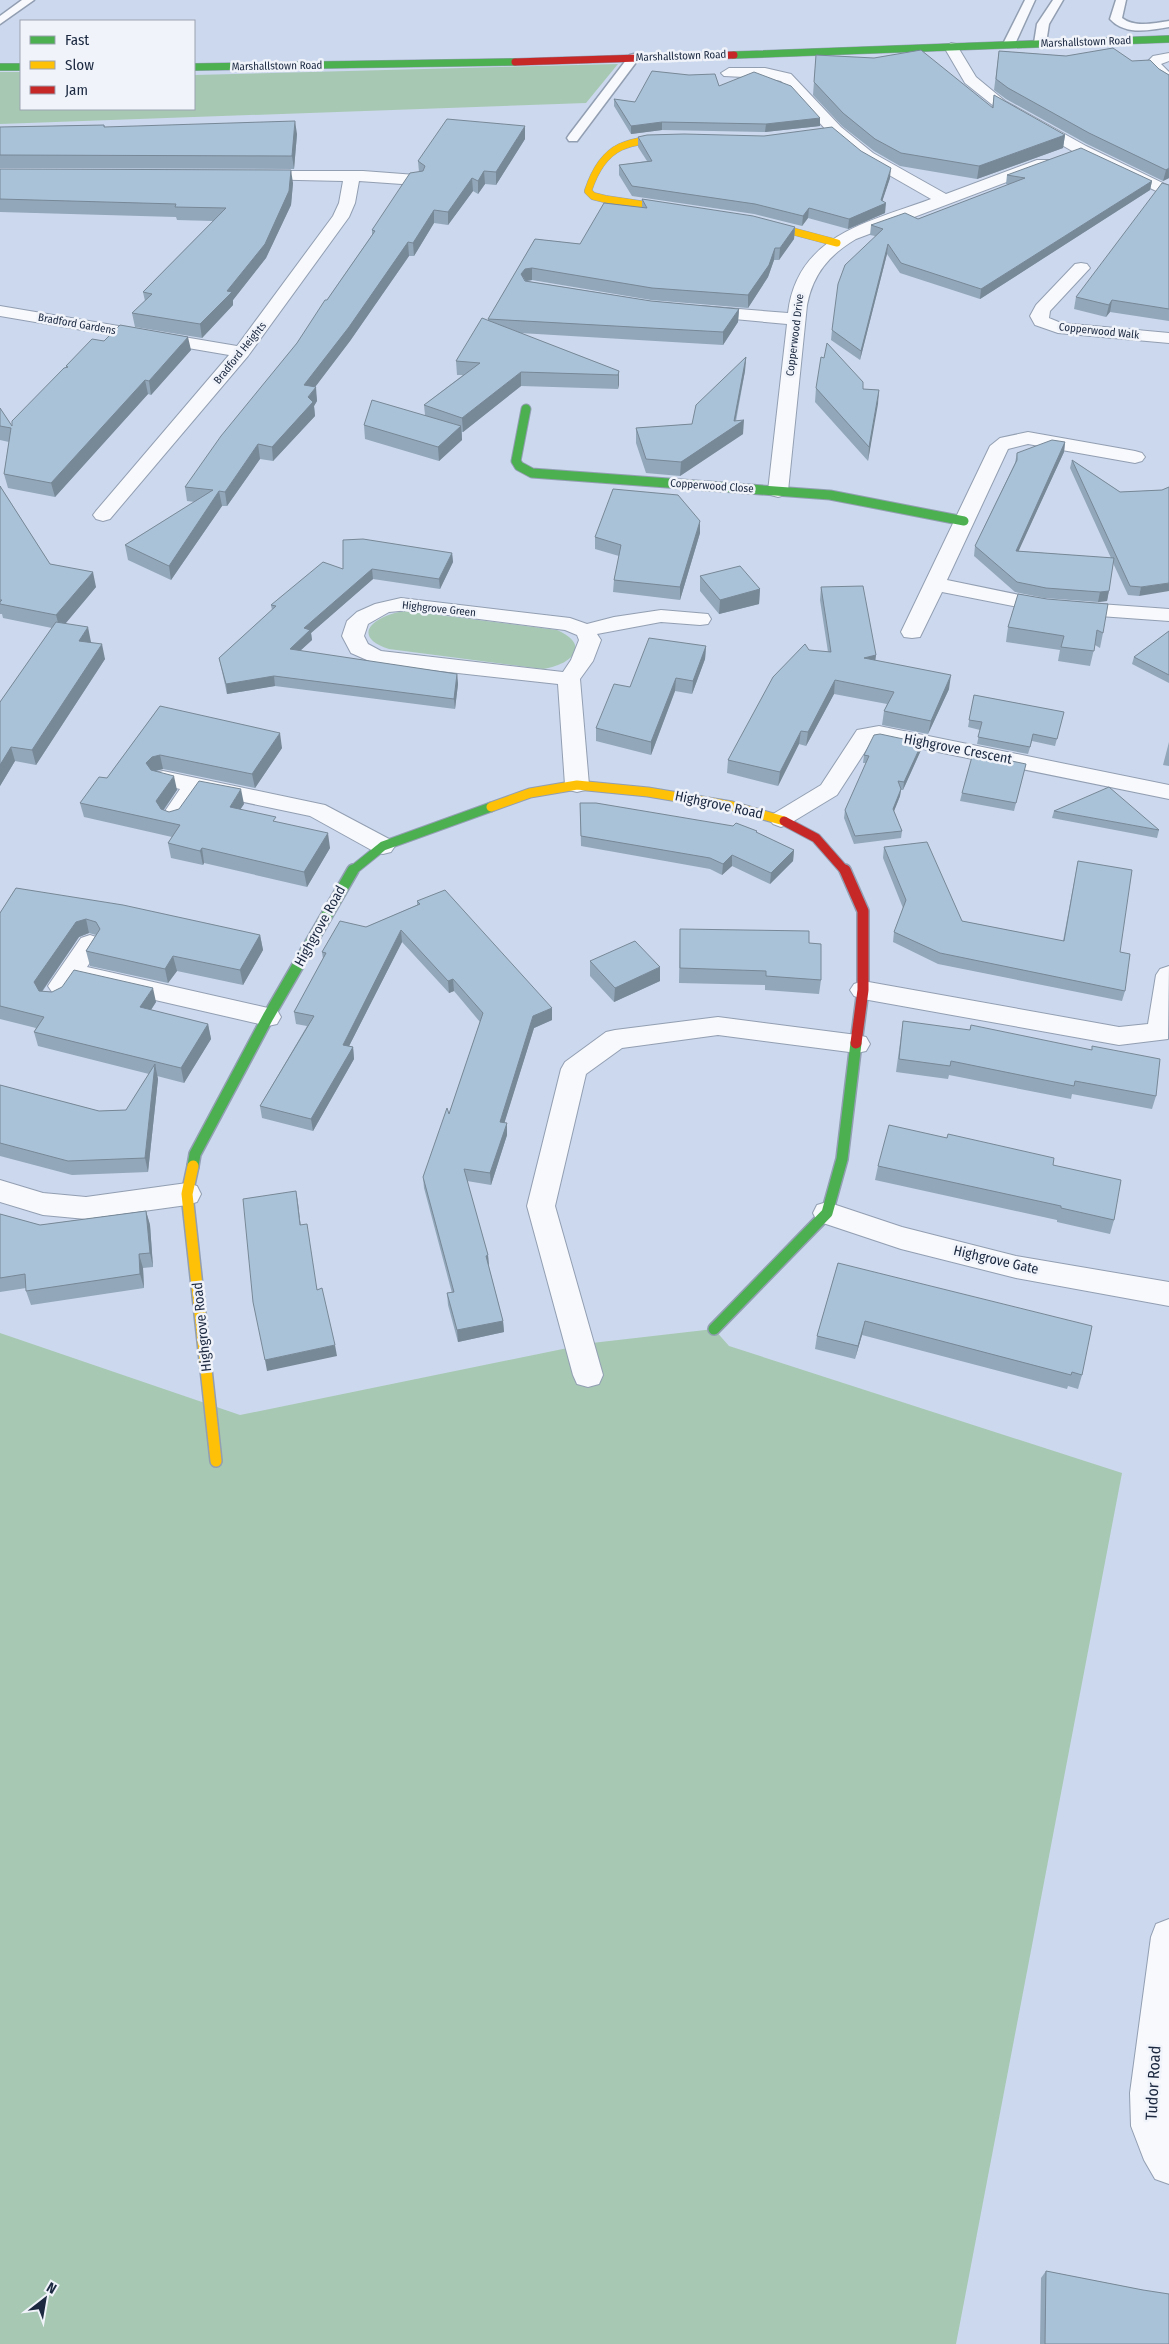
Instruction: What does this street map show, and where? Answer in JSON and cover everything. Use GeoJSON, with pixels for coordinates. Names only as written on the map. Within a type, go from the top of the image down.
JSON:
{"type":"FeatureCollection","features":[{"type":"Feature","properties":{"kind":"street","name":"Marshallstown Road"},"geometry":{"type":"LineString","coordinates":[[195,67],[634,57],[1169,39]]}},
{"type":"Feature","properties":{"kind":"street"},"geometry":{"type":"LineString","coordinates":[[951,47],[966,76],[984,93],[1080,150],[1168,191]]}},
{"type":"Feature","properties":{"kind":"street"},"geometry":{"type":"LineString","coordinates":[[1169,57],[1160,58],[1153,63],[1154,67],[1169,80]]}},
{"type":"Feature","properties":{"kind":"street"},"geometry":{"type":"LineString","coordinates":[[0,67],[20,67]]}},
{"type":"Feature","properties":{"kind":"street"},"geometry":{"type":"LineString","coordinates":[[729,73],[765,73],[786,77],[835,130],[876,162],[943,199]]}},
{"type":"Feature","properties":{"kind":"street"},"geometry":{"type":"LineString","coordinates":[[818,133],[835,130]]}},
{"type":"Feature","properties":{"kind":"street"},"geometry":{"type":"LineString","coordinates":[[692,139],[645,140],[614,147],[604,157],[588,191],[594,196],[605,199],[694,212]]}},
{"type":"Feature","properties":{"kind":"street","name":"Copperwood Drive"},"geometry":{"type":"LineString","coordinates":[[778,490],[800,289],[823,255],[837,243],[856,232],[1080,150]]}},
{"type":"Feature","properties":{"kind":"street"},"geometry":{"type":"LineString","coordinates":[[236,176],[352,176],[416,180]]}},
{"type":"Feature","properties":{"kind":"street","name":"Bradford Heights"},"geometry":{"type":"LineString","coordinates":[[103,515],[242,352],[341,217],[347,203],[352,176]]}},
{"type":"Feature","properties":{"kind":"street"},"geometry":{"type":"LineString","coordinates":[[746,220],[837,243]]}},
{"type":"Feature","properties":{"kind":"street","name":"Copperwood Walk"},"geometry":{"type":"LineString","coordinates":[[1082,268],[1042,309],[1039,316],[1041,321],[1058,328],[1169,338]]}},
{"type":"Feature","properties":{"kind":"street","name":"Bradford Gardens"},"geometry":{"type":"LineString","coordinates":[[0,310],[242,352]]}},
{"type":"Feature","properties":{"kind":"street"},"geometry":{"type":"LineString","coordinates":[[686,310],[796,319]]}},
{"type":"Feature","properties":{"kind":"street","name":"Copperwood Close"},"geometry":{"type":"LineString","coordinates":[[526,409],[516,461],[519,466],[532,473],[838,496],[964,522]]}},
{"type":"Feature","properties":{"kind":"street"},"geometry":{"type":"LineString","coordinates":[[912,632],[996,450],[1007,442],[1018,439],[1040,440],[1135,457]]}},
{"type":"Feature","properties":{"kind":"street"},"geometry":{"type":"LineString","coordinates":[[934,584],[1050,607],[1169,615]]}},
{"type":"Feature","properties":{"kind":"street","name":"Highgrove Green"},"geometry":{"type":"LineString","coordinates":[[569,679],[376,657],[359,648],[353,636],[358,621],[378,608],[409,604],[570,624],[585,630]]}},
{"type":"Feature","properties":{"kind":"street"},"geometry":{"type":"LineString","coordinates":[[577,785],[569,679],[582,662],[590,640],[585,630],[614,623],[661,616],[700,619]]}},
{"type":"Feature","properties":{"kind":"street","name":"Highgrove Crescent"},"geometry":{"type":"LineString","coordinates":[[781,819],[829,790],[865,735],[879,734],[1169,792]]}},
{"type":"Feature","properties":{"kind":"street"},"geometry":{"type":"LineString","coordinates":[[164,778],[317,810],[384,846]]}},
{"type":"Feature","properties":{"kind":"street"},"geometry":{"type":"LineString","coordinates":[[173,817],[195,784]]}},
{"type":"Feature","properties":{"kind":"street","name":"Highgrove Road"},"geometry":{"type":"LineString","coordinates":[[216,1461],[187,1194],[195,1154],[268,1017],[350,872],[384,846],[530,794],[577,785],[648,792],[732,806],[781,819],[816,838],[842,866],[863,911],[863,990],[857,1044],[842,1159],[827,1212]]}},
{"type":"Feature","properties":{"kind":"street"},"geometry":{"type":"LineString","coordinates":[[53,998],[90,944]]}},
{"type":"Feature","properties":{"kind":"street"},"geometry":{"type":"LineString","coordinates":[[71,972],[268,1017]]}},
{"type":"Feature","properties":{"kind":"street"},"geometry":{"type":"LineString","coordinates":[[863,990],[1119,1036],[1159,1032],[1169,975]]}},
{"type":"Feature","properties":{"kind":"street"},"geometry":{"type":"LineString","coordinates":[[588,1375],[541,1206],[574,1069],[615,1039],[718,1026],[857,1044]]}},
{"type":"Feature","properties":{"kind":"street"},"geometry":{"type":"LineString","coordinates":[[0,1191],[43,1204],[86,1208],[187,1194]]}},
{"type":"Feature","properties":{"kind":"street"},"geometry":{"type":"LineString","coordinates":[[714,1329],[827,1212]]}},
{"type":"Feature","properties":{"kind":"street","name":"Highgrove Gate"},"geometry":{"type":"LineString","coordinates":[[827,1212],[901,1238],[1016,1266],[1169,1294]]}},
{"type":"Feature","properties":{"kind":"street","name":"Tudor Road"},"geometry":{"type":"LineString","coordinates":[[1169,1938],[1149,2093],[1150,2126],[1158,2146],[1169,2165]]}},
{"type":"Feature","properties":{"kind":"lane"},"geometry":{"type":"LineString","coordinates":[[0,21],[29,0]]}},
{"type":"Feature","properties":{"kind":"lane"},"geometry":{"type":"LineString","coordinates":[[1009,44],[1030,0]]}},
{"type":"Feature","properties":{"kind":"lane"},"geometry":{"type":"LineString","coordinates":[[1040,43],[1043,24],[1058,0]]}},
{"type":"Feature","properties":{"kind":"lane"},"geometry":{"type":"LineString","coordinates":[[1121,0],[1116,19],[1121,24],[1132,27],[1169,24]]}},
{"type":"Feature","properties":{"kind":"lane"},"geometry":{"type":"LineString","coordinates":[[573,138],[634,57]]}},
{"type":"Feature","properties":{"kind":"green space"},"geometry":{"type":"Polygon","coordinates":[[[618,64],[586,103],[0,124],[0,72],[20,72],[20,110],[195,110],[195,75],[618,64]]]}},
{"type":"Feature","properties":{"kind":"green space"},"geometry":{"type":"Polygon","coordinates":[[[406,611],[557,630],[568,636],[574,642],[576,648],[574,654],[569,659],[553,667],[543,669],[389,649],[370,638],[371,626],[377,621],[386,616],[406,611]]]}},
{"type":"Feature","properties":{"kind":"green space"},"geometry":{"type":"Polygon","coordinates":[[[714,1329],[729,1346],[1122,1473],[956,2344],[0,2344],[0,1333],[240,1415],[592,1343],[714,1329]]]}},
{"type":"Feature","properties":{"kind":"building"},"geometry":{"type":"Polygon","coordinates":[[[1113,48],[1132,61],[1150,60],[1169,75],[1169,168],[1166,170],[1089,133],[1008,88],[996,79],[999,51],[1066,56],[1113,48]]]}},
{"type":"Feature","properties":{"kind":"building"},"geometry":{"type":"Polygon","coordinates":[[[921,50],[993,108],[994,95],[1065,135],[979,166],[901,153],[875,139],[843,113],[814,82],[816,55],[874,58],[921,50]]]}},
{"type":"Feature","properties":{"kind":"building"},"geometry":{"type":"Polygon","coordinates":[[[652,71],[689,75],[715,74],[719,86],[754,72],[791,86],[820,118],[766,124],[662,122],[631,126],[614,99],[635,102],[652,71]]]}},
{"type":"Feature","properties":{"kind":"building"},"geometry":{"type":"Polygon","coordinates":[[[447,119],[525,126],[496,172],[484,171],[478,181],[472,178],[448,212],[434,210],[413,243],[408,242],[349,327],[304,385],[316,387],[308,397],[313,402],[272,447],[258,444],[225,492],[219,491],[169,566],[125,545],[213,490],[185,487],[221,436],[297,343],[325,300],[327,300],[375,231],[372,230],[410,173],[423,171],[425,166],[418,161],[447,119]]]}},
{"type":"Feature","properties":{"kind":"building"},"geometry":{"type":"Polygon","coordinates":[[[295,121],[292,156],[0,155],[0,127],[104,125],[104,127],[295,121]]]}},
{"type":"Feature","properties":{"kind":"building"},"geometry":{"type":"Polygon","coordinates":[[[832,127],[861,151],[891,168],[881,200],[886,203],[849,219],[809,208],[803,216],[755,204],[632,186],[619,165],[652,161],[638,137],[647,135],[764,136],[832,127]]]}},
{"type":"Feature","properties":{"kind":"building"},"geometry":{"type":"Polygon","coordinates":[[[1081,148],[1152,181],[981,289],[901,263],[888,244],[861,351],[832,330],[838,284],[845,265],[883,229],[871,225],[905,213],[918,219],[1025,178],[1007,175],[1081,148]]]}},
{"type":"Feature","properties":{"kind":"building"},"geometry":{"type":"Polygon","coordinates":[[[0,169],[291,170],[289,191],[265,244],[227,291],[232,292],[200,324],[132,313],[152,294],[143,292],[226,208],[175,207],[176,204],[0,199],[0,169]]]}},
{"type":"Feature","properties":{"kind":"building"},"geometry":{"type":"Polygon","coordinates":[[[1162,183],[1169,185],[1169,309],[1112,300],[1109,305],[1076,297],[1162,183]]]}},
{"type":"Feature","properties":{"kind":"building"},"geometry":{"type":"Polygon","coordinates":[[[642,199],[753,216],[795,227],[780,248],[775,248],[769,265],[748,295],[652,288],[532,268],[525,269],[521,274],[525,281],[651,301],[739,309],[723,332],[488,319],[535,239],[580,244],[604,203],[647,208],[642,199]]]}},
{"type":"Feature","properties":{"kind":"building"},"geometry":{"type":"Polygon","coordinates":[[[482,318],[619,371],[618,375],[521,372],[462,418],[424,405],[480,363],[456,361],[482,318]]]}},
{"type":"Feature","properties":{"kind":"building"},"geometry":{"type":"Polygon","coordinates":[[[120,325],[188,337],[149,381],[145,380],[51,483],[4,474],[11,428],[0,426],[0,408],[12,426],[12,421],[64,368],[68,367],[66,366],[92,339],[104,341],[120,325]]]}},
{"type":"Feature","properties":{"kind":"building"},"geometry":{"type":"Polygon","coordinates":[[[827,343],[863,382],[863,389],[879,390],[869,447],[816,388],[821,357],[824,358],[827,343]]]}},
{"type":"Feature","properties":{"kind":"building"},"geometry":{"type":"Polygon","coordinates":[[[746,357],[734,421],[744,420],[681,462],[646,459],[636,428],[692,424],[696,405],[746,357]]]}},
{"type":"Feature","properties":{"kind":"building"},"geometry":{"type":"Polygon","coordinates":[[[372,400],[461,426],[438,447],[364,425],[372,400]]]}},
{"type":"Feature","properties":{"kind":"building"},"geometry":{"type":"Polygon","coordinates":[[[1052,440],[1065,442],[1016,551],[1114,558],[1109,591],[1046,588],[1017,582],[975,546],[1017,460],[1017,453],[1052,440]]]}},
{"type":"Feature","properties":{"kind":"building"},"geometry":{"type":"Polygon","coordinates":[[[1072,460],[1120,492],[1162,490],[1169,487],[1169,583],[1141,587],[1130,586],[1072,460]]]}},
{"type":"Feature","properties":{"kind":"building"},"geometry":{"type":"Polygon","coordinates":[[[0,486],[50,564],[93,572],[56,615],[0,604],[2,600],[0,600],[0,486]]]}},
{"type":"Feature","properties":{"kind":"building"},"geometry":{"type":"Polygon","coordinates":[[[613,489],[678,495],[700,521],[680,587],[614,580],[621,545],[595,537],[613,489]]]}},
{"type":"Feature","properties":{"kind":"building"},"geometry":{"type":"Polygon","coordinates":[[[363,539],[452,553],[439,579],[372,569],[304,628],[310,630],[290,649],[457,674],[454,699],[274,676],[226,684],[219,658],[276,606],[271,605],[323,562],[343,569],[343,540],[363,539]]]}},
{"type":"Feature","properties":{"kind":"building"},"geometry":{"type":"Polygon","coordinates":[[[740,566],[760,589],[720,600],[700,576],[740,566]]]}},
{"type":"Feature","properties":{"kind":"building"},"geometry":{"type":"Polygon","coordinates":[[[863,586],[876,655],[864,658],[951,675],[931,721],[884,711],[894,692],[835,680],[808,732],[801,731],[780,772],[728,760],[773,677],[805,644],[809,650],[831,652],[821,587],[863,586]]]}},
{"type":"Feature","properties":{"kind":"building"},"geometry":{"type":"Polygon","coordinates":[[[1018,594],[1047,599],[1108,604],[1103,633],[1097,630],[1094,651],[1061,647],[1064,636],[1008,627],[1018,594]]]}},
{"type":"Feature","properties":{"kind":"building"},"geometry":{"type":"Polygon","coordinates":[[[56,622],[88,627],[79,641],[102,644],[32,750],[11,747],[0,765],[0,702],[56,622]]]}},
{"type":"Feature","properties":{"kind":"building"},"geometry":{"type":"Polygon","coordinates":[[[1169,631],[1169,675],[1134,657],[1169,631]]]}},
{"type":"Feature","properties":{"kind":"building"},"geometry":{"type":"Polygon","coordinates":[[[649,638],[706,646],[693,681],[676,678],[651,742],[596,728],[614,684],[630,687],[649,638]]]}},
{"type":"Feature","properties":{"kind":"building"},"geometry":{"type":"Polygon","coordinates":[[[974,695],[1064,712],[1057,739],[1033,734],[1030,747],[978,737],[982,722],[969,720],[974,695]]]}},
{"type":"Feature","properties":{"kind":"building"},"geometry":{"type":"Polygon","coordinates":[[[160,706],[280,733],[252,774],[160,755],[152,757],[146,763],[151,770],[174,776],[156,801],[161,809],[169,812],[179,809],[199,781],[241,789],[230,807],[276,817],[273,821],[328,833],[304,872],[202,848],[200,851],[168,843],[180,825],[80,803],[99,777],[107,778],[160,706]]]}},
{"type":"Feature","properties":{"kind":"building"},"geometry":{"type":"Polygon","coordinates":[[[880,734],[922,743],[904,782],[898,781],[901,789],[893,809],[902,831],[855,836],[845,810],[869,756],[864,755],[874,735],[880,734]]]}},
{"type":"Feature","properties":{"kind":"building"},"geometry":{"type":"Polygon","coordinates":[[[973,753],[1026,764],[1016,803],[962,793],[973,753]]]}},
{"type":"Feature","properties":{"kind":"building"},"geometry":{"type":"Polygon","coordinates":[[[1109,787],[1159,830],[1054,811],[1109,787]]]}},
{"type":"Feature","properties":{"kind":"building"},"geometry":{"type":"Polygon","coordinates":[[[580,803],[596,803],[733,826],[736,823],[757,831],[794,850],[771,873],[732,855],[723,864],[710,858],[581,836],[580,803]]]}},
{"type":"Feature","properties":{"kind":"building"},"geometry":{"type":"Polygon","coordinates":[[[927,842],[962,921],[1064,941],[1078,861],[1132,870],[1120,952],[1130,954],[1125,991],[940,953],[894,932],[906,900],[884,847],[927,842]]]}},
{"type":"Feature","properties":{"kind":"building"},"geometry":{"type":"Polygon","coordinates":[[[16,888],[123,905],[260,935],[240,970],[173,956],[165,969],[86,951],[100,929],[96,922],[86,919],[76,922],[34,982],[39,991],[52,992],[62,987],[74,970],[153,988],[140,1007],[208,1024],[181,1068],[34,1032],[44,1017],[0,1006],[0,913],[16,888]]]}},
{"type":"Feature","properties":{"kind":"building"},"geometry":{"type":"Polygon","coordinates":[[[445,890],[552,1008],[533,1016],[500,1122],[507,1123],[490,1173],[464,1169],[488,1255],[486,1256],[503,1321],[457,1330],[447,1293],[454,1292],[423,1177],[447,1108],[449,1114],[483,1013],[453,979],[448,981],[401,930],[343,1045],[353,1047],[311,1119],[260,1106],[314,1016],[294,1012],[326,953],[322,952],[340,921],[366,927],[420,904],[417,901],[445,890]]]}},
{"type":"Feature","properties":{"kind":"building"},"geometry":{"type":"Polygon","coordinates":[[[680,929],[809,931],[809,943],[821,944],[821,980],[766,976],[766,971],[680,968],[680,929]]]}},
{"type":"Feature","properties":{"kind":"building"},"geometry":{"type":"Polygon","coordinates":[[[635,941],[660,967],[615,988],[590,961],[635,941]]]}},
{"type":"Feature","properties":{"kind":"building"},"geometry":{"type":"Polygon","coordinates":[[[903,1021],[970,1030],[971,1025],[1092,1050],[1092,1046],[1160,1059],[1156,1096],[1075,1081],[1074,1086],[951,1061],[950,1066],[899,1059],[903,1021]]]}},
{"type":"Feature","properties":{"kind":"building"},"geometry":{"type":"Polygon","coordinates":[[[155,1064],[145,1158],[68,1161],[0,1143],[0,1085],[99,1111],[126,1110],[155,1064]]]}},
{"type":"Feature","properties":{"kind":"building"},"geometry":{"type":"Polygon","coordinates":[[[889,1125],[947,1138],[948,1134],[1054,1158],[1053,1165],[1121,1180],[1114,1220],[1061,1208],[1061,1206],[878,1166],[889,1125]]]}},
{"type":"Feature","properties":{"kind":"building"},"geometry":{"type":"Polygon","coordinates":[[[296,1191],[300,1225],[307,1224],[317,1290],[322,1288],[335,1345],[265,1360],[253,1302],[243,1199],[296,1191]]]}},
{"type":"Feature","properties":{"kind":"building"},"geometry":{"type":"Polygon","coordinates":[[[146,1211],[150,1253],[139,1254],[140,1274],[26,1291],[25,1274],[0,1278],[0,1214],[40,1225],[146,1211]]]}},
{"type":"Feature","properties":{"kind":"building"},"geometry":{"type":"Polygon","coordinates":[[[838,1263],[1092,1326],[1082,1375],[1072,1372],[1071,1375],[865,1321],[858,1346],[817,1336],[838,1263]]]}},
{"type":"Feature","properties":{"kind":"building"},"geometry":{"type":"Polygon","coordinates":[[[1046,2271],[1169,2294],[1169,2344],[1045,2344],[1046,2271]]]}},
{"type":"Feature","properties":{"kind":"traffic: fast"},"geometry":{"type":"LineString","coordinates":[[734,55],[1169,39]]}},
{"type":"Feature","properties":{"kind":"traffic: fast"},"geometry":{"type":"LineString","coordinates":[[195,67],[515,62]]}},
{"type":"Feature","properties":{"kind":"traffic: fast"},"geometry":{"type":"LineString","coordinates":[[0,67],[20,67]]}},
{"type":"Feature","properties":{"kind":"traffic: fast"},"geometry":{"type":"LineString","coordinates":[[526,409],[516,461],[519,466],[532,473],[830,495],[964,521]]}},
{"type":"Feature","properties":{"kind":"traffic: fast"},"geometry":{"type":"LineString","coordinates":[[193,1166],[195,1154],[268,1017],[350,872],[383,846],[491,807]]}},
{"type":"Feature","properties":{"kind":"traffic: fast"},"geometry":{"type":"LineString","coordinates":[[714,1329],[827,1213],[842,1159],[856,1043]]}},
{"type":"Feature","properties":{"kind":"traffic: slow"},"geometry":{"type":"LineString","coordinates":[[676,139],[646,140],[620,147],[601,162],[593,175],[588,191],[593,196],[605,199],[679,210]]}},
{"type":"Feature","properties":{"kind":"traffic: slow"},"geometry":{"type":"LineString","coordinates":[[758,222],[837,243]]}},
{"type":"Feature","properties":{"kind":"traffic: slow"},"geometry":{"type":"LineString","coordinates":[[491,807],[530,793],[577,785],[648,792],[732,806],[784,821]]}},
{"type":"Feature","properties":{"kind":"traffic: slow"},"geometry":{"type":"LineString","coordinates":[[193,1166],[187,1194],[216,1461]]}},
{"type":"Feature","properties":{"kind":"traffic: jam"},"geometry":{"type":"LineString","coordinates":[[515,62],[734,55]]}},
{"type":"Feature","properties":{"kind":"traffic: jam"},"geometry":{"type":"LineString","coordinates":[[784,821],[816,838],[843,866],[863,911],[863,990],[856,1043]]}}]}
